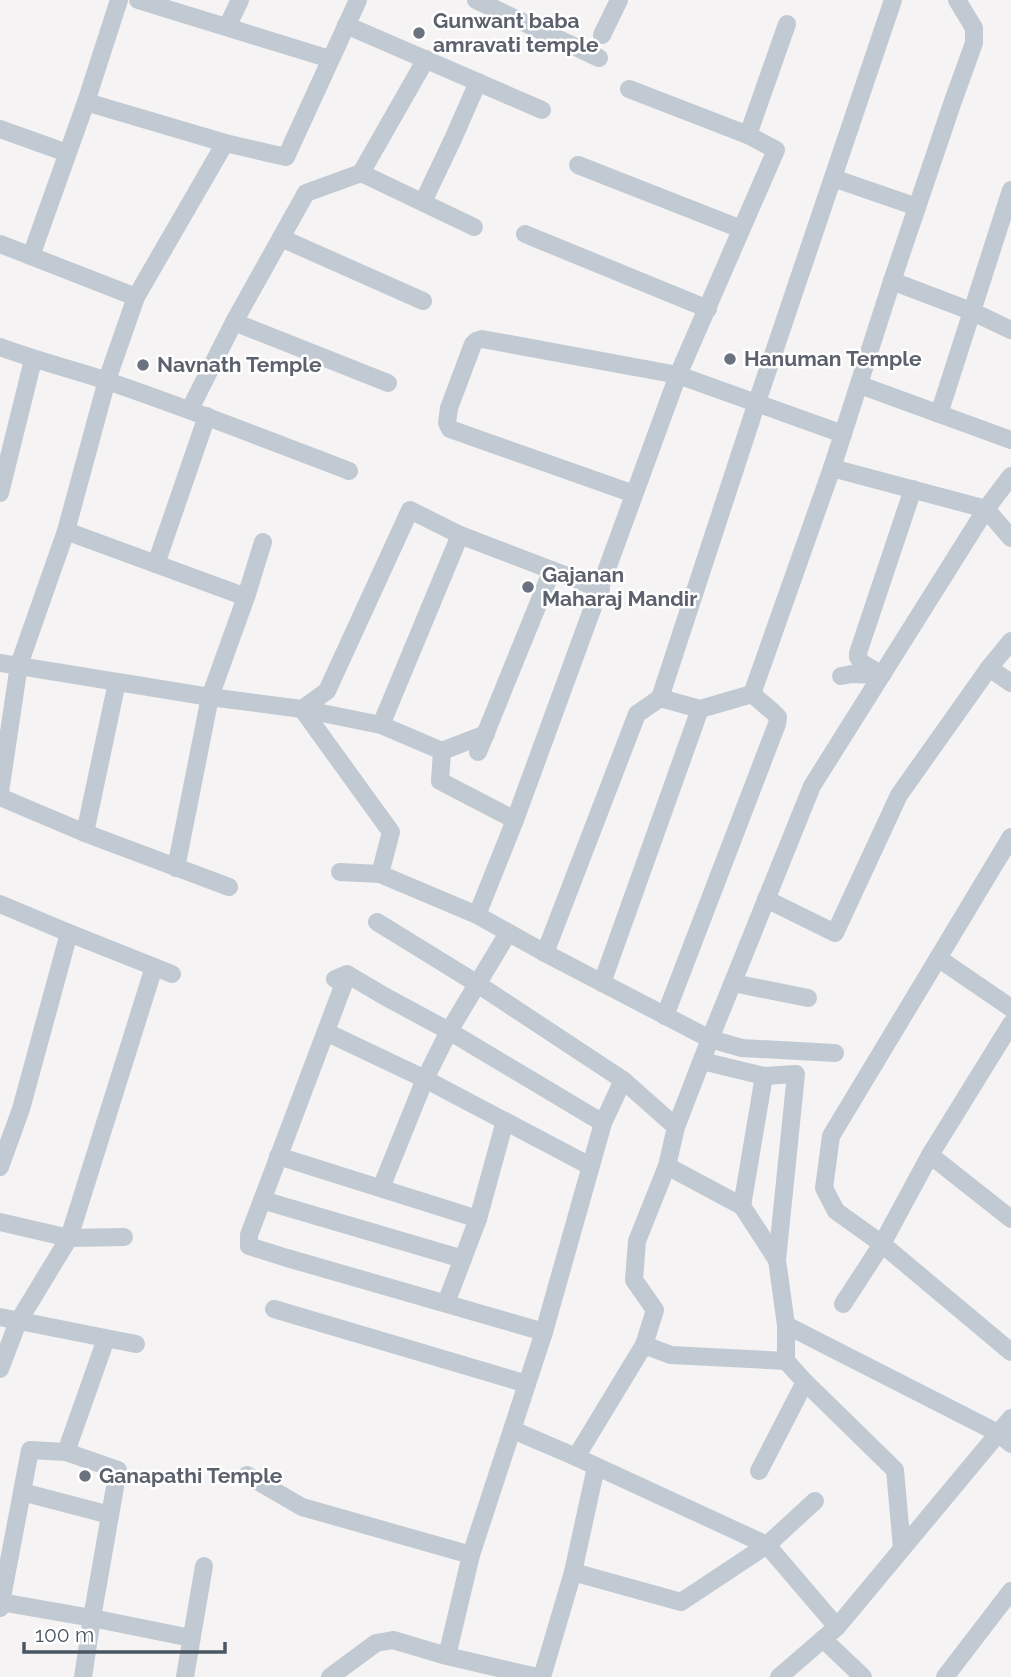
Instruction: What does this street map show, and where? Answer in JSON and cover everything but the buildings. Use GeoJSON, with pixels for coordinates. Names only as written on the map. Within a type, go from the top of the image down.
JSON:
{"type":"FeatureCollection","features":[{"type":"Feature","properties":{"kind":"street"},"geometry":{"type":"LineString","coordinates":[[31,256],[119,0]]}},
{"type":"Feature","properties":{"kind":"street"},"geometry":{"type":"LineString","coordinates":[[138,0],[330,59]]}},
{"type":"Feature","properties":{"kind":"street"},"geometry":{"type":"LineString","coordinates":[[227,27],[240,0]]}},
{"type":"Feature","properties":{"kind":"street"},"geometry":{"type":"LineString","coordinates":[[86,102],[225,143],[286,157],[358,0]]}},
{"type":"Feature","properties":{"kind":"street"},"geometry":{"type":"LineString","coordinates":[[476,0],[599,58]]}},
{"type":"Feature","properties":{"kind":"street"},"geometry":{"type":"LineString","coordinates":[[602,35],[619,0]]}},
{"type":"Feature","properties":{"kind":"street"},"geometry":{"type":"LineString","coordinates":[[667,700],[757,402],[893,0]]}},
{"type":"Feature","properties":{"kind":"street"},"geometry":{"type":"LineString","coordinates":[[751,694],[832,468],[892,281],[974,43],[974,28],[957,0]]}},
{"type":"Feature","properties":{"kind":"street"},"geometry":{"type":"LineString","coordinates":[[748,135],[787,24]]}},
{"type":"Feature","properties":{"kind":"street"},"geometry":{"type":"LineString","coordinates":[[346,25],[542,110]]}},
{"type":"Feature","properties":{"kind":"street"},"geometry":{"type":"LineString","coordinates":[[190,409],[306,193],[361,173],[426,59]]}},
{"type":"Feature","properties":{"kind":"street"},"geometry":{"type":"LineString","coordinates":[[423,202],[478,82]]}},
{"type":"Feature","properties":{"kind":"street"},"geometry":{"type":"LineString","coordinates":[[477,915],[601,589],[678,375],[776,150],[748,135],[629,89]]}},
{"type":"Feature","properties":{"kind":"street"},"geometry":{"type":"LineString","coordinates":[[0,129],[67,153]]}},
{"type":"Feature","properties":{"kind":"street"},"geometry":{"type":"LineString","coordinates":[[0,792],[19,665],[66,531],[107,380],[136,297],[225,143]]}},
{"type":"Feature","properties":{"kind":"street"},"geometry":{"type":"LineString","coordinates":[[578,165],[741,229]]}},
{"type":"Feature","properties":{"kind":"street"},"geometry":{"type":"LineString","coordinates":[[361,173],[474,227]]}},
{"type":"Feature","properties":{"kind":"street"},"geometry":{"type":"LineString","coordinates":[[833,178],[917,207]]}},
{"type":"Feature","properties":{"kind":"street"},"geometry":{"type":"LineString","coordinates":[[939,414],[1011,190]]}},
{"type":"Feature","properties":{"kind":"street"},"geometry":{"type":"LineString","coordinates":[[525,234],[708,309]]}},
{"type":"Feature","properties":{"kind":"street"},"geometry":{"type":"LineString","coordinates":[[281,238],[423,300]]}},
{"type":"Feature","properties":{"kind":"street"},"geometry":{"type":"LineString","coordinates":[[0,244],[136,297]]}},
{"type":"Feature","properties":{"kind":"street"},"geometry":{"type":"LineString","coordinates":[[892,281],[971,311],[1011,330]]}},
{"type":"Feature","properties":{"kind":"street"},"geometry":{"type":"LineString","coordinates":[[234,323],[388,383]]}},
{"type":"Feature","properties":{"kind":"street"},"geometry":{"type":"LineString","coordinates":[[635,494],[450,429],[447,417],[473,344],[482,339],[678,375],[843,434]]}},
{"type":"Feature","properties":{"kind":"street"},"geometry":{"type":"LineString","coordinates":[[0,347],[33,360],[107,380],[190,409],[349,471]]}},
{"type":"Feature","properties":{"kind":"street"},"geometry":{"type":"LineString","coordinates":[[0,493],[33,360]]}},
{"type":"Feature","properties":{"kind":"street"},"geometry":{"type":"LineString","coordinates":[[860,385],[1011,440]]}},
{"type":"Feature","properties":{"kind":"street"},"geometry":{"type":"LineString","coordinates":[[156,564],[207,416]]}},
{"type":"Feature","properties":{"kind":"street"},"geometry":{"type":"LineString","coordinates":[[832,468],[986,509],[1011,538]]}},
{"type":"Feature","properties":{"kind":"street"},"geometry":{"type":"LineString","coordinates":[[576,1457],[644,1345],[655,1310],[634,1280],[637,1241],[667,1166],[676,1127],[812,786],[986,509],[1011,476]]}},
{"type":"Feature","properties":{"kind":"street"},"geometry":{"type":"LineString","coordinates":[[882,676],[862,663],[858,657],[913,489]]}},
{"type":"Feature","properties":{"kind":"street"},"geometry":{"type":"LineString","coordinates":[[291,708],[327,691],[410,510],[460,535],[601,589]]}},
{"type":"Feature","properties":{"kind":"street"},"geometry":{"type":"LineString","coordinates":[[66,531],[246,597]]}},
{"type":"Feature","properties":{"kind":"street"},"geometry":{"type":"LineString","coordinates":[[381,725],[460,535]]}},
{"type":"Feature","properties":{"kind":"street"},"geometry":{"type":"LineString","coordinates":[[176,868],[210,697],[263,542]]}},
{"type":"Feature","properties":{"kind":"street"},"geometry":{"type":"LineString","coordinates":[[478,752],[552,570]]}},
{"type":"Feature","properties":{"kind":"street"},"geometry":{"type":"LineString","coordinates":[[766,899],[835,933],[899,795],[989,667],[1011,641]]}},
{"type":"Feature","properties":{"kind":"street"},"geometry":{"type":"LineString","coordinates":[[0,663],[291,708],[381,725],[442,751],[486,734]]}},
{"type":"Feature","properties":{"kind":"street"},"geometry":{"type":"LineString","coordinates":[[989,667],[1011,683]]}},
{"type":"Feature","properties":{"kind":"street"},"geometry":{"type":"LineString","coordinates":[[841,676],[882,676]]}},
{"type":"Feature","properties":{"kind":"street"},"geometry":{"type":"LineString","coordinates":[[85,833],[117,682]]}},
{"type":"Feature","properties":{"kind":"street"},"geometry":{"type":"LineString","coordinates":[[545,953],[637,714],[695,690]]}},
{"type":"Feature","properties":{"kind":"street"},"geometry":{"type":"LineString","coordinates":[[667,700],[700,709],[751,694]]}},
{"type":"Feature","properties":{"kind":"street"},"geometry":{"type":"LineString","coordinates":[[665,1016],[777,724],[778,717],[774,712],[751,694]]}},
{"type":"Feature","properties":{"kind":"street"},"geometry":{"type":"LineString","coordinates":[[291,708],[391,832],[380,874]]}},
{"type":"Feature","properties":{"kind":"street"},"geometry":{"type":"LineString","coordinates":[[602,983],[700,709]]}},
{"type":"Feature","properties":{"kind":"street"},"geometry":{"type":"LineString","coordinates":[[442,751],[440,781],[515,820]]}},
{"type":"Feature","properties":{"kind":"street"},"geometry":{"type":"LineString","coordinates":[[0,797],[85,833],[229,887]]}},
{"type":"Feature","properties":{"kind":"street"},"geometry":{"type":"LineString","coordinates":[[1011,837],[831,1136],[824,1188],[836,1211],[882,1244],[1011,1352]]}},
{"type":"Feature","properties":{"kind":"street"},"geometry":{"type":"LineString","coordinates":[[340,872],[380,874],[477,915],[710,1039],[742,1048],[835,1054]]}},
{"type":"Feature","properties":{"kind":"street"},"geometry":{"type":"LineString","coordinates":[[0,904],[172,974]]}},
{"type":"Feature","properties":{"kind":"street"},"geometry":{"type":"LineString","coordinates":[[377,922],[477,983],[623,1080],[676,1127]]}},
{"type":"Feature","properties":{"kind":"street"},"geometry":{"type":"LineString","coordinates":[[0,1167],[21,1109],[69,933]]}},
{"type":"Feature","properties":{"kind":"street"},"geometry":{"type":"LineString","coordinates":[[381,1188],[425,1079],[449,1031],[508,933]]}},
{"type":"Feature","properties":{"kind":"street"},"geometry":{"type":"LineString","coordinates":[[938,958],[1011,1008]]}},
{"type":"Feature","properties":{"kind":"street"},"geometry":{"type":"LineString","coordinates":[[0,1370],[18,1322],[69,1238],[154,967]]}},
{"type":"Feature","properties":{"kind":"street"},"geometry":{"type":"LineString","coordinates":[[544,1332],[249,1246],[248,1236],[326,1032],[339,982],[347,974],[603,1123]]}},
{"type":"Feature","properties":{"kind":"street"},"geometry":{"type":"LineString","coordinates":[[733,983],[808,998]]}},
{"type":"Feature","properties":{"kind":"street"},"geometry":{"type":"LineString","coordinates":[[843,1304],[882,1244],[930,1155],[1011,1024]]}},
{"type":"Feature","properties":{"kind":"street"},"geometry":{"type":"LineString","coordinates":[[326,1032],[425,1079],[590,1166]]}},
{"type":"Feature","properties":{"kind":"street"},"geometry":{"type":"LineString","coordinates":[[702,1061],[764,1076],[796,1074],[776,1260],[786,1325],[786,1360],[895,1470],[902,1548]]}},
{"type":"Feature","properties":{"kind":"street"},"geometry":{"type":"LineString","coordinates":[[742,1206],[764,1076]]}},
{"type":"Feature","properties":{"kind":"street"},"geometry":{"type":"LineString","coordinates":[[447,1656],[471,1555],[544,1332],[603,1123],[623,1080]]}},
{"type":"Feature","properties":{"kind":"street"},"geometry":{"type":"LineString","coordinates":[[446,1303],[478,1219],[505,1121]]}},
{"type":"Feature","properties":{"kind":"street"},"geometry":{"type":"LineString","coordinates":[[930,1155],[1009,1211]]}},
{"type":"Feature","properties":{"kind":"street"},"geometry":{"type":"LineString","coordinates":[[278,1156],[478,1219]]}},
{"type":"Feature","properties":{"kind":"street"},"geometry":{"type":"LineString","coordinates":[[667,1166],[742,1206],[776,1260]]}},
{"type":"Feature","properties":{"kind":"street"},"geometry":{"type":"LineString","coordinates":[[262,1200],[463,1259]]}},
{"type":"Feature","properties":{"kind":"street"},"geometry":{"type":"LineString","coordinates":[[0,1222],[69,1238],[124,1237]]}},
{"type":"Feature","properties":{"kind":"street"},"geometry":{"type":"LineString","coordinates":[[274,1309],[527,1384]]}},
{"type":"Feature","properties":{"kind":"street"},"geometry":{"type":"LineString","coordinates":[[0,1317],[136,1345]]}},
{"type":"Feature","properties":{"kind":"street"},"geometry":{"type":"LineString","coordinates":[[786,1325],[1005,1438]]}},
{"type":"Feature","properties":{"kind":"street"},"geometry":{"type":"LineString","coordinates":[[66,1452],[106,1339]]}},
{"type":"Feature","properties":{"kind":"street"},"geometry":{"type":"LineString","coordinates":[[644,1345],[671,1355],[786,1360]]}},
{"type":"Feature","properties":{"kind":"street"},"geometry":{"type":"LineString","coordinates":[[759,1471],[805,1382]]}},
{"type":"Feature","properties":{"kind":"street"},"geometry":{"type":"LineString","coordinates":[[779,1677],[837,1626],[902,1548],[1005,1438],[1011,1418]]}},
{"type":"Feature","properties":{"kind":"street"},"geometry":{"type":"LineString","coordinates":[[513,1430],[767,1545],[837,1626]]}},
{"type":"Feature","properties":{"kind":"street"},"geometry":{"type":"LineString","coordinates":[[83,1677],[92,1618],[118,1469],[66,1452],[30,1450],[1,1605],[92,1618],[191,1638]]}},
{"type":"Feature","properties":{"kind":"street"},"geometry":{"type":"LineString","coordinates":[[330,1677],[376,1643],[393,1640],[447,1656],[540,1677],[573,1572],[596,1467]]}},
{"type":"Feature","properties":{"kind":"street"},"geometry":{"type":"LineString","coordinates":[[247,1475],[302,1507],[471,1555]]}},
{"type":"Feature","properties":{"kind":"street"},"geometry":{"type":"LineString","coordinates":[[22,1492],[110,1515]]}},
{"type":"Feature","properties":{"kind":"street"},"geometry":{"type":"LineString","coordinates":[[573,1572],[681,1602],[767,1545],[815,1501]]}},
{"type":"Feature","properties":{"kind":"street"},"geometry":{"type":"LineString","coordinates":[[185,1677],[204,1566]]}},
{"type":"Feature","properties":{"kind":"street"},"geometry":{"type":"LineString","coordinates":[[945,1677],[1011,1591]]}},
{"type":"Feature","properties":{"kind":"street"},"geometry":{"type":"LineString","coordinates":[[823,1639],[863,1677]]}},
{"type":"Feature","properties":{"kind":"place","name":"Gunwant baba amravati temple"},"geometry":{"type":"Point","coordinates":[419,33]}},
{"type":"Feature","properties":{"kind":"place","name":"Hanuman Temple"},"geometry":{"type":"Point","coordinates":[730,359]}},
{"type":"Feature","properties":{"kind":"place","name":"Navnath Temple"},"geometry":{"type":"Point","coordinates":[143,365]}},
{"type":"Feature","properties":{"kind":"place","name":"Gajanan Maharaj Mandir"},"geometry":{"type":"Point","coordinates":[528,587]}},
{"type":"Feature","properties":{"kind":"place","name":"Ganapathi Temple"},"geometry":{"type":"Point","coordinates":[85,1476]}}]}
